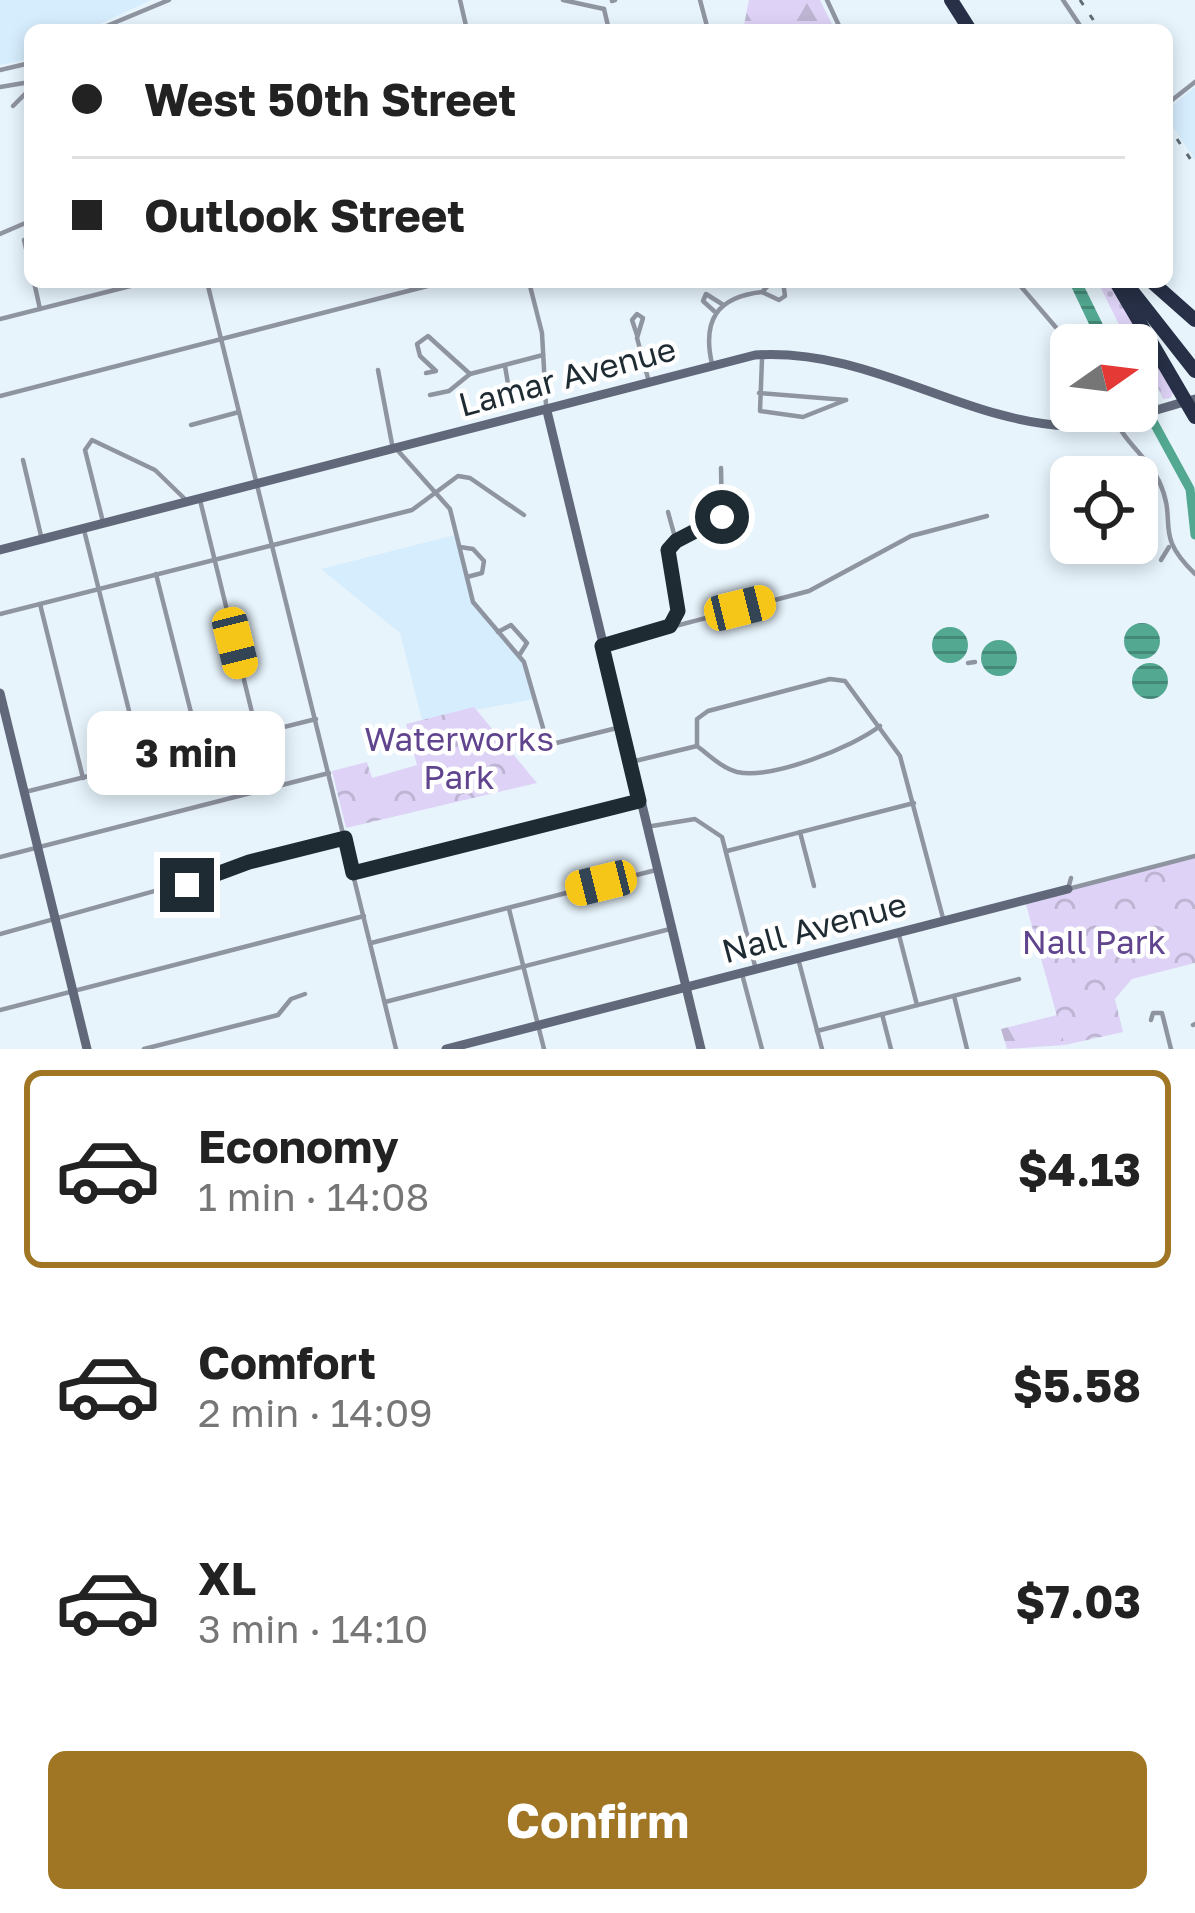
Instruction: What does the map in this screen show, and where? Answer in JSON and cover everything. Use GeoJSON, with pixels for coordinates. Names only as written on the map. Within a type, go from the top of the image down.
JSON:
{"type":"FeatureCollection","features":[{"type":"Feature","properties":{"kind":"highway"},"geometry":{"type":"LineString","coordinates":[[1124,288],[1195,418]]}},
{"type":"Feature","properties":{"kind":"highway"},"geometry":{"type":"LineString","coordinates":[[1126,288],[1195,370]]}},
{"type":"Feature","properties":{"kind":"highway"},"geometry":{"type":"LineString","coordinates":[[1141,288],[1195,356]]}},
{"type":"Feature","properties":{"kind":"highway"},"geometry":{"type":"LineString","coordinates":[[1159,288],[1195,320]]}},
{"type":"Feature","properties":{"kind":"street"},"geometry":{"type":"LineString","coordinates":[[111,24],[169,0]]}},
{"type":"Feature","properties":{"kind":"street"},"geometry":{"type":"LineString","coordinates":[[563,0],[604,8]]}},
{"type":"Feature","properties":{"kind":"street"},"geometry":{"type":"LineString","coordinates":[[604,8],[613,0]]}},
{"type":"Feature","properties":{"kind":"street"},"geometry":{"type":"LineString","coordinates":[[604,8],[608,24]]}},
{"type":"Feature","properties":{"kind":"street"},"geometry":{"type":"LineString","coordinates":[[14,106],[24,96]]}},
{"type":"Feature","properties":{"kind":"street"},"geometry":{"type":"LineString","coordinates":[[35,288],[40,309]]}},
{"type":"Feature","properties":{"kind":"street"},"geometry":{"type":"LineString","coordinates":[[0,319],[122,288]]}},
{"type":"Feature","properties":{"kind":"street"},"geometry":{"type":"LineString","coordinates":[[208,288],[396,1049]]}},
{"type":"Feature","properties":{"kind":"street"},"geometry":{"type":"LineString","coordinates":[[0,396],[420,288]]}},
{"type":"Feature","properties":{"kind":"street"},"geometry":{"type":"LineString","coordinates":[[530,288],[543,355],[547,411],[701,1049]]}},
{"type":"Feature","properties":{"kind":"street"},"geometry":{"type":"LineString","coordinates":[[712,364],[707,334],[715,312],[722,304],[766,288]]}},
{"type":"Feature","properties":{"kind":"street"},"geometry":{"type":"LineString","coordinates":[[762,292],[782,299],[783,288]]}},
{"type":"Feature","properties":{"kind":"street"},"geometry":{"type":"LineString","coordinates":[[1022,288],[1053,324]]}},
{"type":"Feature","properties":{"kind":"street"},"geometry":{"type":"LineString","coordinates":[[715,312],[704,302],[705,296],[713,294],[722,304]]}},
{"type":"Feature","properties":{"kind":"street"},"geometry":{"type":"LineString","coordinates":[[637,335],[649,382]]}},
{"type":"Feature","properties":{"kind":"street"},"geometry":{"type":"LineString","coordinates":[[426,373],[436,370],[419,356],[417,344],[428,336],[470,374]]}},
{"type":"Feature","properties":{"kind":"street"},"geometry":{"type":"LineString","coordinates":[[430,395],[454,388],[470,374],[543,355]]}},
{"type":"Feature","properties":{"kind":"street"},"geometry":{"type":"LineString","coordinates":[[759,392],[846,400],[818,414],[782,416],[758,409],[759,392],[763,355]]}},
{"type":"Feature","properties":{"kind":"street","name":"Lamar Avenue"},"geometry":{"type":"LineString","coordinates":[[0,550],[547,411],[712,364],[763,355],[849,361],[1050,424]]}},
{"type":"Feature","properties":{"kind":"street"},"geometry":{"type":"LineString","coordinates":[[484,405],[510,395],[506,366]]}},
{"type":"Feature","properties":{"kind":"street"},"geometry":{"type":"LineString","coordinates":[[378,370],[391,442],[450,509],[478,610],[527,668],[548,745],[621,727]]}},
{"type":"Feature","properties":{"kind":"street"},"geometry":{"type":"LineString","coordinates":[[190,424],[239,412]]}},
{"type":"Feature","properties":{"kind":"street"},"geometry":{"type":"LineString","coordinates":[[1120,432],[1160,483],[1169,548],[1195,574]]}},
{"type":"Feature","properties":{"kind":"street"},"geometry":{"type":"LineString","coordinates":[[103,524],[88,441],[104,444],[160,473],[194,501],[214,559],[257,734]]}},
{"type":"Feature","properties":{"kind":"street"},"geometry":{"type":"LineString","coordinates":[[23,460],[42,540]]}},
{"type":"Feature","properties":{"kind":"street"},"geometry":{"type":"LineString","coordinates":[[670,626],[678,611],[666,563],[676,541],[722,517],[721,468]]}},
{"type":"Feature","properties":{"kind":"street"},"geometry":{"type":"LineString","coordinates":[[0,614],[412,510],[452,478],[466,477],[524,515]]}},
{"type":"Feature","properties":{"kind":"street"},"geometry":{"type":"LineString","coordinates":[[668,512],[676,541]]}},
{"type":"Feature","properties":{"kind":"street"},"geometry":{"type":"LineString","coordinates":[[602,646],[809,591],[911,536],[987,516]]}},
{"type":"Feature","properties":{"kind":"street"},"geometry":{"type":"LineString","coordinates":[[84,529],[142,763]]}},
{"type":"Feature","properties":{"kind":"street"},"geometry":{"type":"LineString","coordinates":[[460,547],[473,549],[484,561],[482,573],[466,577]]}},
{"type":"Feature","properties":{"kind":"street"},"geometry":{"type":"LineString","coordinates":[[1161,560],[1169,548]]}},
{"type":"Feature","properties":{"kind":"street"},"geometry":{"type":"LineString","coordinates":[[156,574],[200,748]]}},
{"type":"Feature","properties":{"kind":"street"},"geometry":{"type":"LineString","coordinates":[[40,604],[83,778]]}},
{"type":"Feature","properties":{"kind":"street"},"geometry":{"type":"LineString","coordinates":[[678,611],[693,621]]}},
{"type":"Feature","properties":{"kind":"street"},"geometry":{"type":"LineString","coordinates":[[497,632],[509,624],[526,640],[519,655]]}},
{"type":"Feature","properties":{"kind":"street"},"geometry":{"type":"LineString","coordinates":[[697,746],[695,725],[701,714],[838,679],[900,756],[944,922]]}},
{"type":"Feature","properties":{"kind":"street"},"geometry":{"type":"LineString","coordinates":[[0,693],[5,732],[87,1049]]}},
{"type":"Feature","properties":{"kind":"street"},"geometry":{"type":"LineString","coordinates":[[24,792],[316,719]]}},
{"type":"Feature","properties":{"kind":"street"},"geometry":{"type":"LineString","coordinates":[[629,762],[697,746],[732,771],[750,773],[851,747],[880,726]]}},
{"type":"Feature","properties":{"kind":"street"},"geometry":{"type":"LineString","coordinates":[[0,856],[329,773]]}},
{"type":"Feature","properties":{"kind":"street"},"geometry":{"type":"LineString","coordinates":[[353,873],[639,801]]}},
{"type":"Feature","properties":{"kind":"street"},"geometry":{"type":"LineString","coordinates":[[727,851],[914,803]]}},
{"type":"Feature","properties":{"kind":"street"},"geometry":{"type":"LineString","coordinates":[[646,828],[701,821],[718,833],[727,851],[756,970]]}},
{"type":"Feature","properties":{"kind":"street"},"geometry":{"type":"LineString","coordinates":[[800,832],[814,886]]}},
{"type":"Feature","properties":{"kind":"street"},"geometry":{"type":"LineString","coordinates":[[0,934],[345,838]]}},
{"type":"Feature","properties":{"kind":"street","name":"Nall Avenue"},"geometry":{"type":"LineString","coordinates":[[446,1049],[944,922],[1070,883],[1195,856]]}},
{"type":"Feature","properties":{"kind":"street"},"geometry":{"type":"LineString","coordinates":[[370,944],[656,870]]}},
{"type":"Feature","properties":{"kind":"street"},"geometry":{"type":"LineString","coordinates":[[509,906],[544,1049]]}},
{"type":"Feature","properties":{"kind":"street"},"geometry":{"type":"LineString","coordinates":[[0,1010],[364,916]]}},
{"type":"Feature","properties":{"kind":"street"},"geometry":{"type":"LineString","coordinates":[[385,1002],[670,929]]}},
{"type":"Feature","properties":{"kind":"street"},"geometry":{"type":"LineString","coordinates":[[899,933],[917,1005]]}},
{"type":"Feature","properties":{"kind":"street"},"geometry":{"type":"LineString","coordinates":[[798,959],[822,1049]]}},
{"type":"Feature","properties":{"kind":"street"},"geometry":{"type":"LineString","coordinates":[[742,974],[762,1049]]}},
{"type":"Feature","properties":{"kind":"street"},"geometry":{"type":"LineString","coordinates":[[817,1031],[1019,979]]}},
{"type":"Feature","properties":{"kind":"street"},"geometry":{"type":"LineString","coordinates":[[144,1049],[278,1015],[290,999],[304,994]]}},
{"type":"Feature","properties":{"kind":"street"},"geometry":{"type":"LineString","coordinates":[[953,996],[967,1049]]}},
{"type":"Feature","properties":{"kind":"street"},"geometry":{"type":"LineString","coordinates":[[882,1014],[891,1049]]}},
{"type":"Feature","properties":{"kind":"street"},"geometry":{"type":"LineString","coordinates":[[1163,1025],[1172,1049]]}},
{"type":"Feature","properties":{"kind":"shaded area"},"geometry":{"type":"Polygon","coordinates":[[[0,0],[151,0],[100,24],[24,24],[24,60],[0,65],[0,0]]]}},
{"type":"Feature","properties":{"kind":"shaded area"},"geometry":{"type":"Polygon","coordinates":[[[1195,87],[1195,160],[1173,127],[1173,105],[1195,87]]]}},
{"type":"Feature","properties":{"kind":"shaded area"},"geometry":{"type":"Polygon","coordinates":[[[1072,288],[1085,288],[1103,324],[1089,324],[1072,288]]]}},
{"type":"Feature","properties":{"kind":"shaded area"},"geometry":{"type":"Polygon","coordinates":[[[455,535],[472,603],[523,663],[534,699],[422,720],[400,633],[321,569],[455,535]]]}},
{"type":"Feature","properties":{"kind":"shaded area"},"geometry":{"type":"Polygon","coordinates":[[[1142,623],[1155,628],[1160,641],[1155,654],[1142,659],[1129,654],[1124,641],[1129,628],[1142,623]]]}},
{"type":"Feature","properties":{"kind":"shaded area"},"geometry":{"type":"Polygon","coordinates":[[[950,627],[963,632],[968,645],[963,658],[950,663],[937,658],[932,645],[937,632],[950,627]]]}},
{"type":"Feature","properties":{"kind":"shaded area"},"geometry":{"type":"Polygon","coordinates":[[[999,640],[1012,645],[1017,658],[1012,671],[999,676],[986,671],[981,658],[986,645],[999,640]]]}},
{"type":"Feature","properties":{"kind":"shaded area"},"geometry":{"type":"Polygon","coordinates":[[[1150,663],[1163,668],[1168,681],[1163,694],[1150,699],[1137,694],[1132,681],[1137,668],[1150,663]]]}},
{"type":"Feature","properties":{"kind":"green space"},"geometry":{"type":"Polygon","coordinates":[[[749,0],[820,0],[832,24],[744,24],[749,0]]]}},
{"type":"Feature","properties":{"kind":"green space"},"geometry":{"type":"Polygon","coordinates":[[[1101,288],[1113,288],[1134,324],[1119,324],[1101,288]]]}},
{"type":"Feature","properties":{"kind":"green space"},"geometry":{"type":"Polygon","coordinates":[[[1158,363],[1174,390],[1171,398],[1163,399],[1158,363]]]}},
{"type":"Feature","properties":{"kind":"green space","name":"Waterworks Park"},"geometry":{"type":"Polygon","coordinates":[[[474,707],[537,783],[346,828],[332,771],[367,762],[372,778],[417,765],[406,724],[474,707]]]}},
{"type":"Feature","properties":{"kind":"green space","name":"Nall Park"},"geometry":{"type":"Polygon","coordinates":[[[1195,857],[1195,963],[1132,979],[1115,999],[1123,1032],[1065,1045],[1025,901],[1195,857]]]}},
{"type":"Feature","properties":{"kind":"green space"},"geometry":{"type":"Polygon","coordinates":[[[1057,1015],[1065,1045],[1007,1049],[1001,1029],[1057,1015]]]}},
{"type":"Feature","properties":{"kind":"waterway"},"geometry":{"type":"LineString","coordinates":[[1158,430],[1190,489],[1195,535]]}},
{"type":"Feature","properties":{"kind":"railway"},"geometry":{"type":"LineString","coordinates":[[1080,0],[1096,24]]}},
{"type":"Feature","properties":{"kind":"railway"},"geometry":{"type":"LineString","coordinates":[[1173,133],[1195,166]]}},
{"type":"Feature","properties":{"kind":"route"},"geometry":{"type":"LineString","coordinates":[[187,885],[220,877],[249,862],[345,838],[353,873],[639,801],[602,646],[670,626],[678,611],[666,563],[668,550],[722,517]]}}]}
